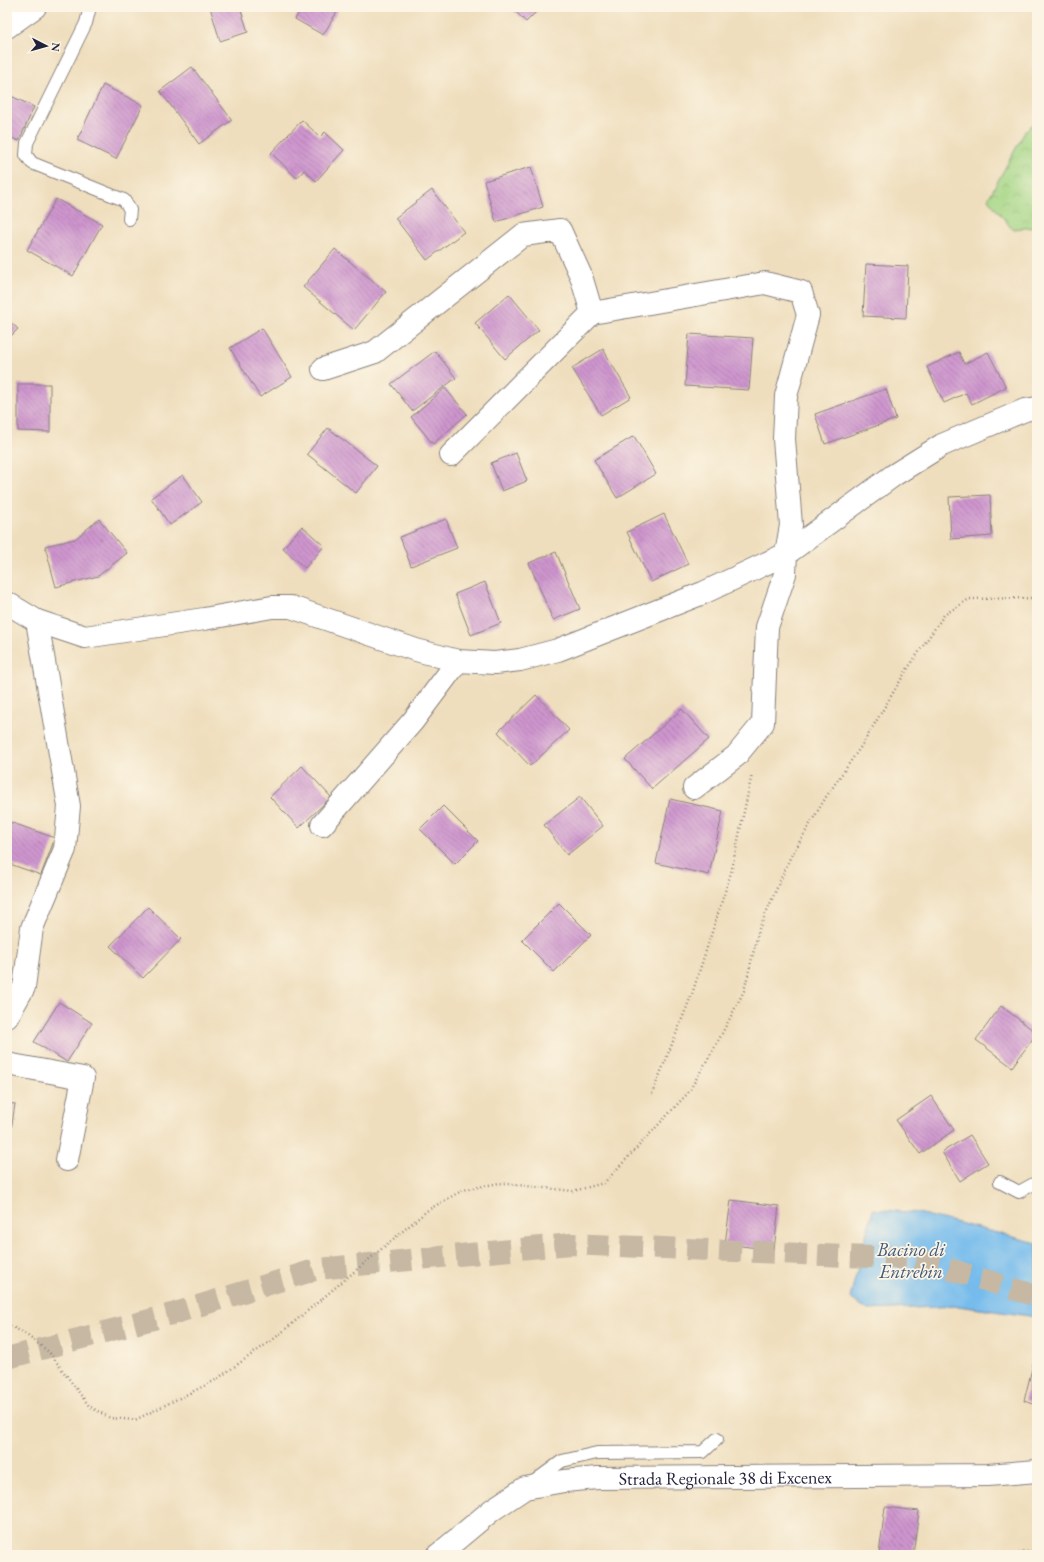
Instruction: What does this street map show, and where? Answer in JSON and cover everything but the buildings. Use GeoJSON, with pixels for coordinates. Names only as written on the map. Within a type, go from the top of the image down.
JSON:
{"type":"FeatureCollection","features":[{"type":"Feature","properties":{"kind":"street"},"geometry":{"type":"LineString","coordinates":[[7,27],[35,7]]}},
{"type":"Feature","properties":{"kind":"street"},"geometry":{"type":"LineString","coordinates":[[323,369],[375,352],[523,235],[560,230],[581,276],[592,312]]}},
{"type":"Feature","properties":{"kind":"street"},"geometry":{"type":"LineString","coordinates":[[451,455],[592,312],[766,283],[801,292],[808,315],[786,396],[784,439],[791,525],[786,554],[785,574],[767,627],[763,723],[736,756],[694,788]]}},
{"type":"Feature","properties":{"kind":"street"},"geometry":{"type":"LineString","coordinates":[[7,604],[38,621],[85,636],[204,619],[272,607],[291,607],[416,650],[458,660],[494,663],[520,660],[558,650],[703,593],[786,554],[894,475],[942,445],[1025,410],[1037,408]]}},
{"type":"Feature","properties":{"kind":"street"},"geometry":{"type":"LineString","coordinates":[[7,1017],[24,987],[32,928],[65,849],[69,806],[38,621]]}},
{"type":"Feature","properties":{"kind":"street"},"geometry":{"type":"LineString","coordinates":[[322,825],[413,720],[458,660]]}},
{"type":"Feature","properties":{"kind":"street"},"geometry":{"type":"LineString","coordinates":[[7,1064],[83,1078],[67,1160]]}},
{"type":"Feature","properties":{"kind":"street","name":"Strada Regionale 38 di Excenex"},"geometry":{"type":"LineString","coordinates":[[438,1555],[492,1510],[525,1488],[564,1481],[598,1478],[988,1474],[1037,1471]]}},
{"type":"Feature","properties":{"kind":"lane"},"geometry":{"type":"LineString","coordinates":[[90,7],[86,23],[27,143],[26,155],[32,163],[124,200],[130,210],[130,219]]}},
{"type":"Feature","properties":{"kind":"lane"},"geometry":{"type":"LineString","coordinates":[[1000,1182],[1019,1192],[1037,1182]]}},
{"type":"Feature","properties":{"kind":"lane"},"geometry":{"type":"LineString","coordinates":[[525,1488],[562,1461],[597,1453],[703,1452],[717,1439]]}},
{"type":"Feature","properties":{"kind":"path"},"geometry":{"type":"LineString","coordinates":[[7,1324],[24,1333],[49,1352],[89,1406],[110,1418],[135,1420],[214,1381],[275,1338],[428,1210],[463,1190],[499,1183],[573,1191],[604,1183],[688,1093],[716,1045],[744,991],[759,929],[790,858],[826,797],[862,745],[906,671],[944,615],[969,599],[1037,598]]}},
{"type":"Feature","properties":{"kind":"path"},"geometry":{"type":"LineString","coordinates":[[652,1094],[692,994],[731,873],[754,768]]}},
{"type":"Feature","properties":{"kind":"path"},"geometry":{"type":"LineString","coordinates":[[1011,1555],[1037,1550]]}},
{"type":"Feature","properties":{"kind":"green space"},"geometry":{"type":"Polygon","coordinates":[[[1037,121],[1037,227],[1012,229],[988,199],[1026,130],[1037,121]]]}},
{"type":"Feature","properties":{"kind":"water","name":"Bacino di Entrebin"},"geometry":{"type":"Polygon","coordinates":[[[873,1209],[918,1213],[1037,1243],[1037,1317],[958,1306],[868,1310],[850,1298],[873,1209]]]}},
{"type":"Feature","properties":{"kind":"tunnel"},"geometry":{"type":"LineString","coordinates":[[7,1358],[172,1314],[318,1269],[571,1244],[917,1259],[1037,1296]]}}]}
